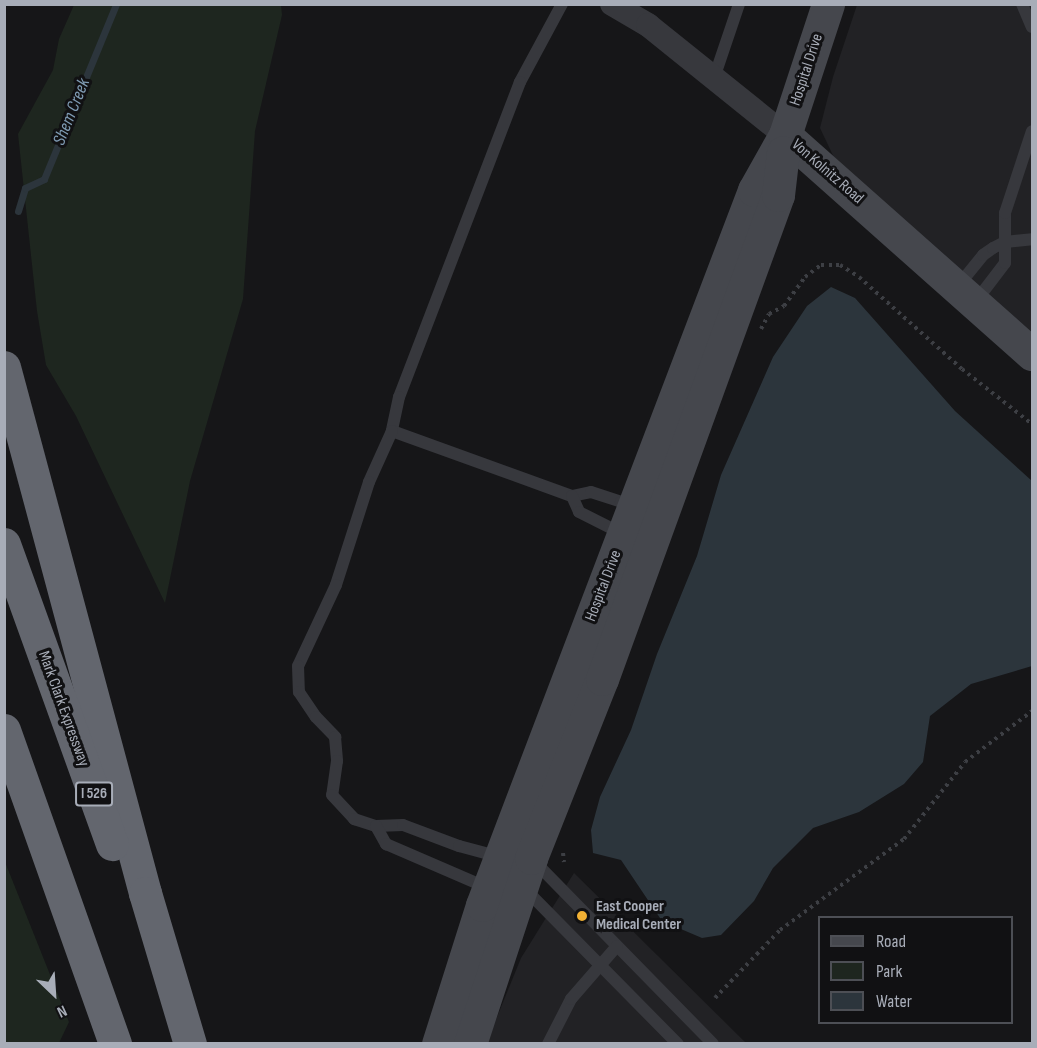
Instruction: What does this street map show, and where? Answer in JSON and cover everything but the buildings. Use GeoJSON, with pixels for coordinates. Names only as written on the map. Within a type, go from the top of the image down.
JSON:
{"type":"FeatureCollection","features":[{"type":"Feature","properties":{"kind":"highway"},"geometry":{"type":"LineString","coordinates":[[4,367],[145,893],[190,1044]]}},
{"type":"Feature","properties":{"kind":"highway","name":"Mark Clark Expressway"},"geometry":{"type":"LineString","coordinates":[[4,544],[183,1044]]}},
{"type":"Feature","properties":{"kind":"highway"},"geometry":{"type":"LineString","coordinates":[[4,730],[115,1044]]}},
{"type":"Feature","properties":{"kind":"street","name":"Von Kolnitz Road"},"geometry":{"type":"LineString","coordinates":[[612,4],[639,11],[714,78],[785,135],[1032,354]]}},
{"type":"Feature","properties":{"kind":"street","name":"Hospital Drive"},"geometry":{"type":"LineString","coordinates":[[438,1044],[510,866],[623,534],[754,190],[785,135],[828,4]]}},
{"type":"Feature","properties":{"kind":"street","name":"Hospital Drive"},"geometry":{"type":"LineString","coordinates":[[470,1044],[510,866],[606,667],[778,195],[785,135]]}},
{"type":"Feature","properties":{"kind":"lane"},"geometry":{"type":"LineString","coordinates":[[562,4],[520,82],[403,387],[392,430],[369,482],[336,585],[298,666],[299,692],[316,717],[335,737],[337,761],[332,795],[354,819],[376,826],[403,825],[510,866],[617,946],[713,1044]]}},
{"type":"Feature","properties":{"kind":"lane"},"geometry":{"type":"LineString","coordinates":[[714,78],[739,4]]}},
{"type":"Feature","properties":{"kind":"lane"},"geometry":{"type":"LineString","coordinates":[[1022,4],[1032,27]]}},
{"type":"Feature","properties":{"kind":"lane"},"geometry":{"type":"LineString","coordinates":[[966,295],[1005,263],[1005,213],[1032,131]]}},
{"type":"Feature","properties":{"kind":"lane"},"geometry":{"type":"LineString","coordinates":[[966,295],[982,255],[1005,242],[1032,239]]}},
{"type":"Feature","properties":{"kind":"lane"},"geometry":{"type":"LineString","coordinates":[[392,430],[572,496],[591,492],[621,502],[638,496]]}},
{"type":"Feature","properties":{"kind":"lane"},"geometry":{"type":"LineString","coordinates":[[572,496],[579,512],[623,534]]}},
{"type":"Feature","properties":{"kind":"lane"},"geometry":{"type":"LineString","coordinates":[[376,826],[386,844],[510,866],[600,965],[678,1044]]}},
{"type":"Feature","properties":{"kind":"lane"},"geometry":{"type":"LineString","coordinates":[[561,1044],[550,1039],[571,999],[617,946]]}},
{"type":"Feature","properties":{"kind":"path"},"geometry":{"type":"LineString","coordinates":[[821,265],[840,265],[860,277],[962,369],[1032,424]]}},
{"type":"Feature","properties":{"kind":"path"},"geometry":{"type":"LineString","coordinates":[[715,998],[780,930],[904,839],[965,762],[1032,711]]}},
{"type":"Feature","properties":{"kind":"shaded area"},"geometry":{"type":"Polygon","coordinates":[[[857,5],[1032,5],[1032,340],[838,166],[820,128],[833,77],[857,5]]]}},
{"type":"Feature","properties":{"kind":"shaded area","name":"East Cooper Medical Center"},"geometry":{"type":"Polygon","coordinates":[[[574,873],[746,1043],[486,1044],[521,958],[574,873]]]}},
{"type":"Feature","properties":{"kind":"green space"},"geometry":{"type":"Polygon","coordinates":[[[74,5],[281,5],[282,15],[255,131],[243,299],[190,481],[165,603],[76,416],[46,365],[37,311],[18,134],[53,70],[59,39],[74,5]]]}},
{"type":"Feature","properties":{"kind":"green space"},"geometry":{"type":"Polygon","coordinates":[[[5,862],[69,1022],[59,1043],[5,1043],[5,862]]]}},
{"type":"Feature","properties":{"kind":"water"},"geometry":{"type":"Polygon","coordinates":[[[831,287],[855,298],[955,411],[1032,481],[1032,666],[971,684],[930,716],[923,762],[904,784],[859,812],[813,828],[773,868],[754,901],[721,935],[702,938],[662,921],[621,860],[593,853],[591,830],[600,797],[631,730],[657,654],[697,556],[721,475],[773,357],[807,306],[831,287]]]}},
{"type":"Feature","properties":{"kind":"waterway","name":"Shem Creek"},"geometry":{"type":"LineString","coordinates":[[18,211],[25,188],[44,179],[116,4]]}},
{"type":"Feature","properties":{"kind":"place","name":"East Cooper Medical Center"},"geometry":{"type":"Point","coordinates":[582,916]}}]}
